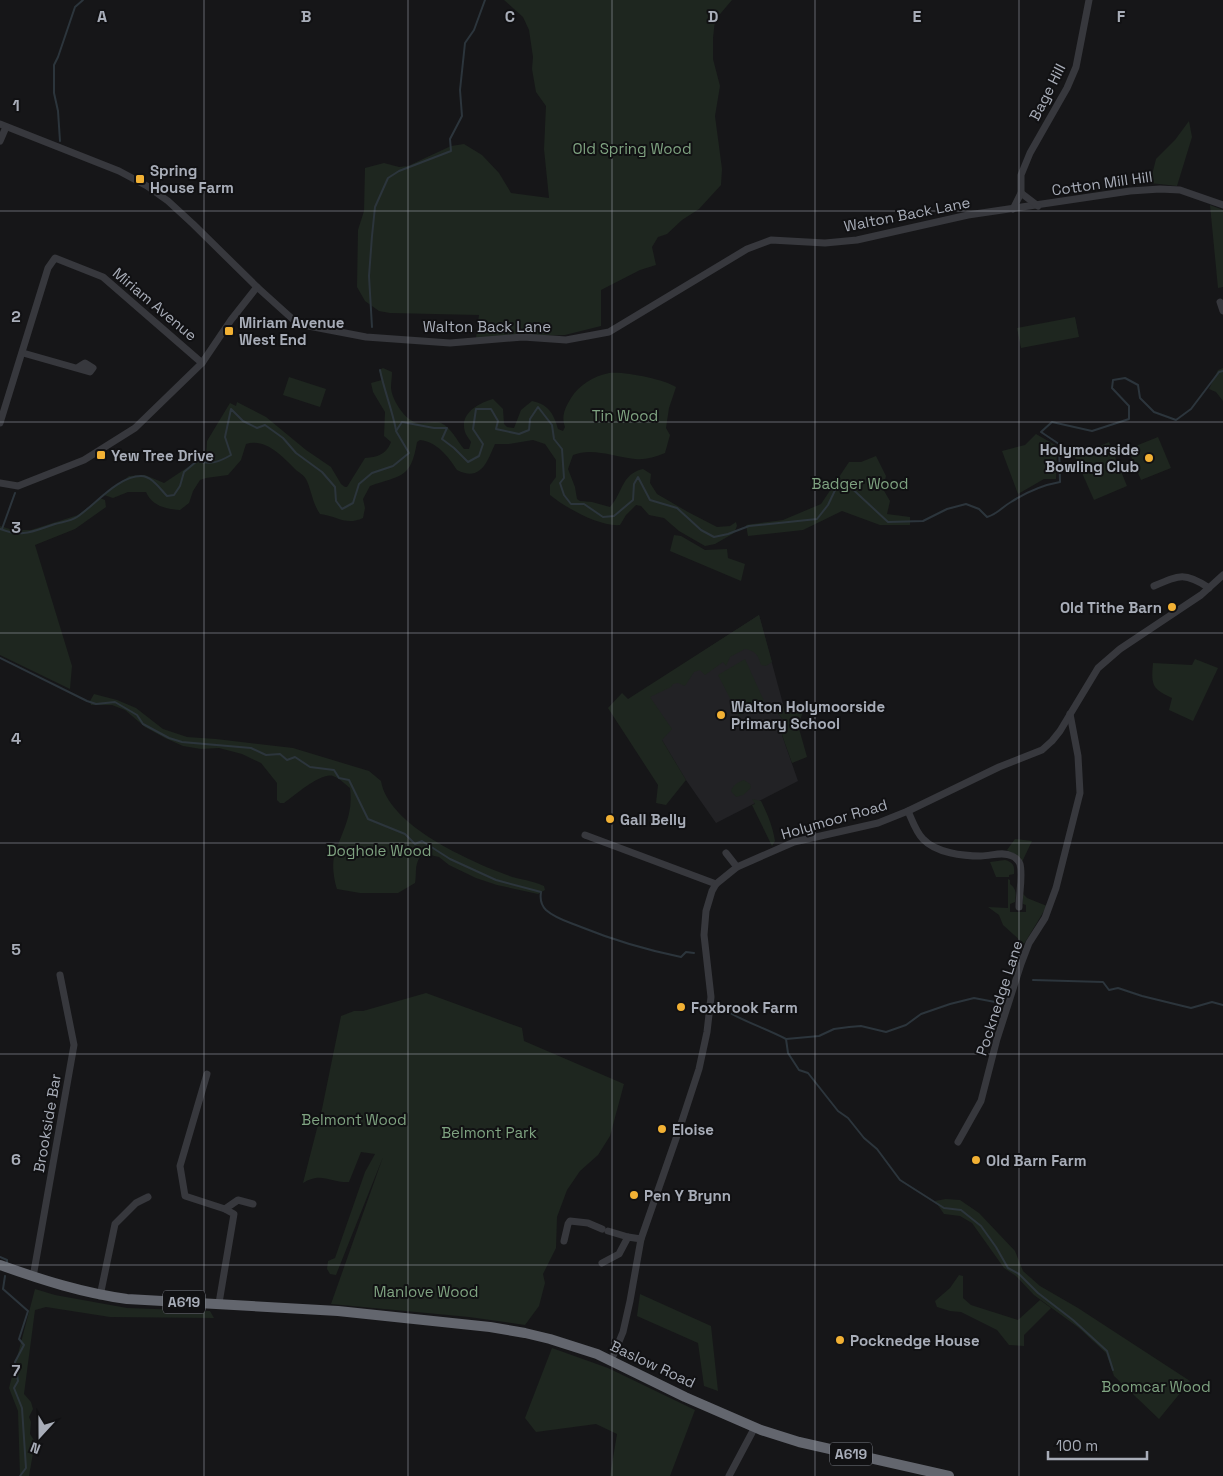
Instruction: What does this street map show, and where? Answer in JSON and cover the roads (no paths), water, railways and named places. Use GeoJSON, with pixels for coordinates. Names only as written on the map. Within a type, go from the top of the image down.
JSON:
{"type":"FeatureCollection","features":[{"type":"Feature","properties":{"kind":"highway","name":"A619"},"geometry":{"type":"LineString","coordinates":[[0,1264],[55,1284],[100,1296],[219,1303]]}},
{"type":"Feature","properties":{"kind":"highway","name":"Baslow Road"},"geometry":{"type":"LineString","coordinates":[[219,1303],[338,1311],[490,1327],[550,1339],[611,1360],[685,1397],[755,1427],[799,1442],[948,1476]]}},
{"type":"Feature","properties":{"kind":"street","name":"Bage Hill"},"geometry":{"type":"LineString","coordinates":[[1013,209],[1021,193],[1021,175],[1030,154],[1067,88],[1076,67],[1089,0]]}},
{"type":"Feature","properties":{"kind":"street"},"geometry":{"type":"LineString","coordinates":[[0,141],[3,126]]}},
{"type":"Feature","properties":{"kind":"street","name":"Walton Back Lane"},"geometry":{"type":"LineString","coordinates":[[3,126],[119,171],[147,186],[168,201],[194,224],[257,287],[298,324],[366,336],[450,343],[523,337],[566,340],[608,332],[747,249],[771,240],[824,243],[852,241],[957,217],[1013,209]]}},
{"type":"Feature","properties":{"kind":"street","name":"Cotton Mill Hill"},"geometry":{"type":"LineString","coordinates":[[1013,209],[1130,191],[1160,189],[1180,190],[1223,205]]}},
{"type":"Feature","properties":{"kind":"street"},"geometry":{"type":"LineString","coordinates":[[1021,193],[1038,206]]}},
{"type":"Feature","properties":{"kind":"street","name":"Miriam Avenue"},"geometry":{"type":"LineString","coordinates":[[0,423],[48,268],[55,258],[103,277],[202,363]]}},
{"type":"Feature","properties":{"kind":"street"},"geometry":{"type":"LineString","coordinates":[[0,483],[18,486],[84,460],[136,428],[202,363],[257,287]]}},
{"type":"Feature","properties":{"kind":"street"},"geometry":{"type":"LineString","coordinates":[[1220,302],[1223,310]]}},
{"type":"Feature","properties":{"kind":"street"},"geometry":{"type":"LineString","coordinates":[[23,353],[77,368]]}},
{"type":"Feature","properties":{"kind":"street","name":"Holymoor Road"},"geometry":{"type":"LineString","coordinates":[[716,884],[737,867],[794,842],[878,823],[908,811],[998,767],[1042,750],[1056,736],[1098,668],[1120,649],[1202,595],[1223,575]]}},
{"type":"Feature","properties":{"kind":"street"},"geometry":{"type":"LineString","coordinates":[[1154,586],[1177,576],[1196,580],[1209,588]]}},
{"type":"Feature","properties":{"kind":"street","name":"Pocknedge Lane"},"geometry":{"type":"LineString","coordinates":[[958,1142],[981,1101],[1021,964],[1029,943],[1045,918],[1056,888],[1080,793],[1078,756],[1070,713]]}},
{"type":"Feature","properties":{"kind":"street"},"geometry":{"type":"LineString","coordinates":[[908,811],[923,839],[936,847],[952,853],[982,856],[1003,854],[1014,856],[1020,862],[1021,872],[1019,907]]}},
{"type":"Feature","properties":{"kind":"street"},"geometry":{"type":"LineString","coordinates":[[585,836],[716,884],[706,911],[704,935],[711,997],[707,1032],[699,1069],[680,1130],[641,1239],[623,1332],[611,1360]]}},
{"type":"Feature","properties":{"kind":"street"},"geometry":{"type":"LineString","coordinates":[[726,853],[737,867]]}},
{"type":"Feature","properties":{"kind":"street","name":"Brookside Bar"},"geometry":{"type":"LineString","coordinates":[[33,1276],[74,1045],[60,975]]}},
{"type":"Feature","properties":{"kind":"street"},"geometry":{"type":"LineString","coordinates":[[207,1074],[180,1166],[185,1196],[225,1209],[234,1214],[219,1303]]}},
{"type":"Feature","properties":{"kind":"street"},"geometry":{"type":"LineString","coordinates":[[100,1296],[115,1224],[136,1203],[148,1198]]}},
{"type":"Feature","properties":{"kind":"street"},"geometry":{"type":"LineString","coordinates":[[225,1209],[238,1200],[253,1204]]}},
{"type":"Feature","properties":{"kind":"street"},"geometry":{"type":"LineString","coordinates":[[564,1241],[570,1221],[588,1223],[628,1238],[641,1239]]}},
{"type":"Feature","properties":{"kind":"street"},"geometry":{"type":"LineString","coordinates":[[602,1263],[619,1254],[628,1238]]}},
{"type":"Feature","properties":{"kind":"street"},"geometry":{"type":"LineString","coordinates":[[729,1476],[755,1427]]}},
{"type":"Feature","properties":{"kind":"waterway"},"geometry":{"type":"LineString","coordinates":[[60,141],[58,111],[54,93],[54,65],[75,7],[83,0]]}},
{"type":"Feature","properties":{"kind":"waterway"},"geometry":{"type":"LineString","coordinates":[[372,327],[369,276],[375,207],[388,178],[399,171],[451,151],[450,139],[462,116],[460,90],[465,43],[474,30],[485,0]]}},
{"type":"Feature","properties":{"kind":"waterway"},"geometry":{"type":"LineString","coordinates":[[380,370],[396,430]]}},
{"type":"Feature","properties":{"kind":"waterway"},"geometry":{"type":"LineString","coordinates":[[0,529],[8,532],[22,533],[72,520],[115,486],[132,477],[141,476],[149,478],[167,496],[174,495],[180,486],[184,472],[197,461],[215,462],[231,455],[225,437],[231,409],[243,421],[257,428],[265,425],[283,438],[296,453],[322,472],[335,487],[336,501],[342,509],[353,503],[359,484],[372,473],[393,466],[409,453],[396,431],[402,422],[434,428],[447,428],[442,439],[468,462],[479,456],[483,444],[473,429],[476,409],[491,409],[498,421],[496,429],[519,434],[529,430],[530,419],[538,407],[552,425],[554,439],[562,449],[564,478],[560,483],[564,495],[571,504],[584,504],[603,517],[614,516],[633,500],[634,484],[638,477],[650,500],[677,508],[701,530],[714,537],[749,526],[817,519],[828,505],[838,484],[846,483],[888,522],[923,521],[947,509],[966,504],[979,509],[987,517],[1028,493],[1060,482],[1059,444],[1041,432],[1052,422],[1092,431],[1129,419],[1129,406],[1112,388],[1113,380],[1125,378],[1138,385],[1140,398],[1154,412],[1176,420],[1191,409],[1219,372],[1223,371]]}},
{"type":"Feature","properties":{"kind":"waterway"},"geometry":{"type":"LineString","coordinates":[[2,529],[15,493]]}},
{"type":"Feature","properties":{"kind":"waterway"},"geometry":{"type":"LineString","coordinates":[[0,658],[87,701],[96,704],[115,702],[137,715],[143,724],[169,738],[182,742],[251,748],[266,755],[280,754],[287,760],[295,757],[310,767],[334,770],[339,778],[349,780],[368,819],[405,834],[415,844],[422,841],[450,859],[496,880],[541,892],[541,901],[544,908],[558,918],[605,936],[656,951],[681,957],[686,952],[694,953]]}},
{"type":"Feature","properties":{"kind":"waterway"},"geometry":{"type":"LineString","coordinates":[[1033,980],[1103,982],[1109,990],[1118,988],[1191,1008],[1212,1002],[1223,1005]]}},
{"type":"Feature","properties":{"kind":"waterway"},"geometry":{"type":"LineString","coordinates":[[786,1039],[819,1036],[834,1029],[861,1026],[886,1032],[906,1025],[921,1014],[950,1004],[974,998],[995,1002]]}},
{"type":"Feature","properties":{"kind":"waterway"},"geometry":{"type":"LineString","coordinates":[[721,1008],[786,1039],[788,1053],[799,1070],[808,1073],[838,1111],[848,1118],[864,1138],[877,1149],[900,1180],[944,1208],[961,1210],[981,1226],[1008,1268],[1019,1274],[1038,1293],[1073,1320],[1107,1351],[1113,1370]]}},
{"type":"Feature","properties":{"kind":"waterway"},"geometry":{"type":"LineString","coordinates":[[0,1257],[7,1260],[7,1263]]}},
{"type":"Feature","properties":{"kind":"waterway"},"geometry":{"type":"LineString","coordinates":[[5,1276],[3,1289],[28,1311],[19,1339],[24,1345],[15,1362],[18,1381],[14,1388],[22,1408],[26,1468],[20,1476]]}},
{"type":"Feature","properties":{"kind":"place","name":"Spring House Farm"},"geometry":{"type":"Point","coordinates":[140,179]}},
{"type":"Feature","properties":{"kind":"place","name":"Miriam Avenue West End"},"geometry":{"type":"Point","coordinates":[229,331]}},
{"type":"Feature","properties":{"kind":"place","name":"Yew Tree Drive"},"geometry":{"type":"Point","coordinates":[101,455]}},
{"type":"Feature","properties":{"kind":"place","name":"Holymoorside Bowling Club"},"geometry":{"type":"Point","coordinates":[1149,458]}},
{"type":"Feature","properties":{"kind":"place","name":"Old Tithe Barn"},"geometry":{"type":"Point","coordinates":[1172,607]}},
{"type":"Feature","properties":{"kind":"place","name":"Walton Holymoorside Primary School"},"geometry":{"type":"Point","coordinates":[721,715]}},
{"type":"Feature","properties":{"kind":"place","name":"Gall Belly"},"geometry":{"type":"Point","coordinates":[610,819]}},
{"type":"Feature","properties":{"kind":"place","name":"Foxbrook Farm"},"geometry":{"type":"Point","coordinates":[681,1007]}},
{"type":"Feature","properties":{"kind":"place","name":"Eloise"},"geometry":{"type":"Point","coordinates":[662,1129]}},
{"type":"Feature","properties":{"kind":"place","name":"Old Barn Farm"},"geometry":{"type":"Point","coordinates":[976,1160]}},
{"type":"Feature","properties":{"kind":"place","name":"Pen Y Brynn"},"geometry":{"type":"Point","coordinates":[634,1195]}},
{"type":"Feature","properties":{"kind":"place","name":"Pocknedge House"},"geometry":{"type":"Point","coordinates":[840,1340]}},
{"type":"Feature","properties":{"kind":"park label","name":"Old Spring Wood"},"geometry":{"type":"Point","coordinates":[632,148]}},
{"type":"Feature","properties":{"kind":"park label","name":"Tin Wood"},"geometry":{"type":"Point","coordinates":[625,415]}},
{"type":"Feature","properties":{"kind":"park label","name":"Badger Wood"},"geometry":{"type":"Point","coordinates":[860,483]}},
{"type":"Feature","properties":{"kind":"park label","name":"Doghole Wood"},"geometry":{"type":"Point","coordinates":[379,850]}},
{"type":"Feature","properties":{"kind":"park label","name":"Belmont Wood"},"geometry":{"type":"Point","coordinates":[354,1119]}},
{"type":"Feature","properties":{"kind":"park label","name":"Belmont Park"},"geometry":{"type":"Point","coordinates":[489,1132]}},
{"type":"Feature","properties":{"kind":"park label","name":"Manlove Wood"},"geometry":{"type":"Point","coordinates":[426,1291]}},
{"type":"Feature","properties":{"kind":"park label","name":"Boomcar Wood"},"geometry":{"type":"Point","coordinates":[1156,1386]}}]}
